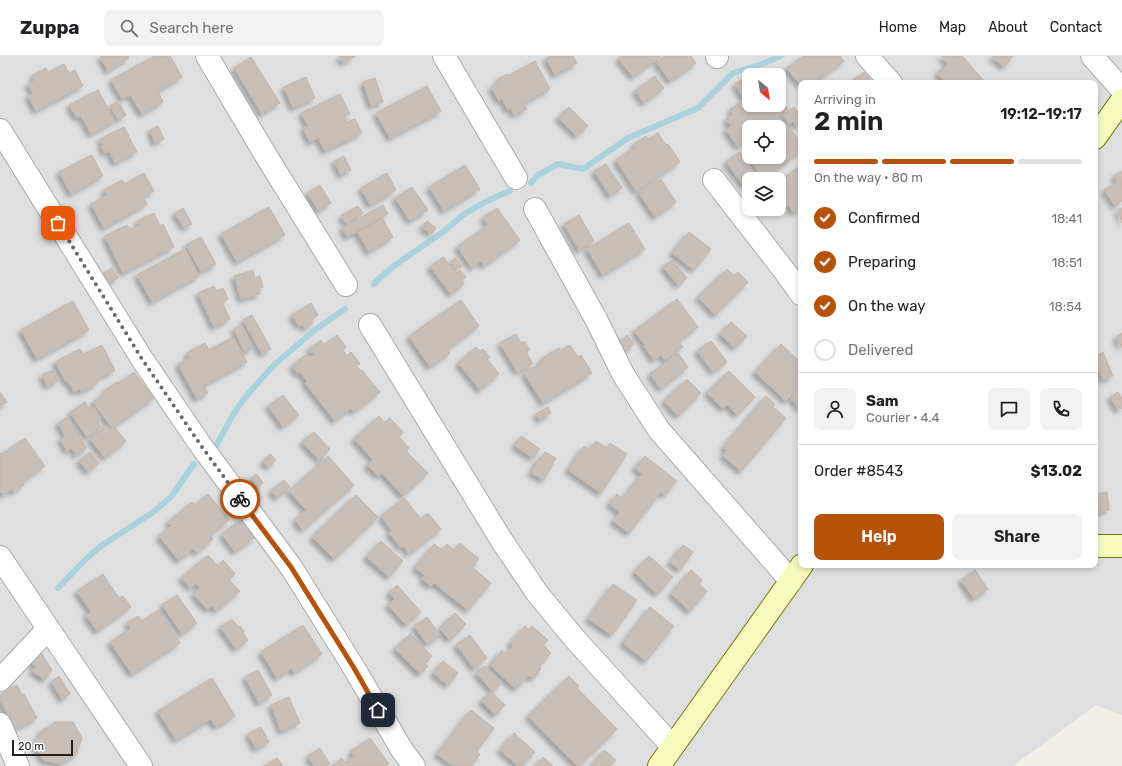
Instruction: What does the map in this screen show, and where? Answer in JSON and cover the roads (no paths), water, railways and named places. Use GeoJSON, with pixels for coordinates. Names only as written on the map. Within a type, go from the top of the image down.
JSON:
{"type":"FeatureCollection","features":[{"type":"Feature","properties":{"kind":"street"},"geometry":{"type":"LineString","coordinates":[[207,56],[262,149],[346,285]]}},
{"type":"Feature","properties":{"kind":"street"},"geometry":{"type":"LineString","coordinates":[[444,56],[516,178]]}},
{"type":"Feature","properties":{"kind":"street"},"geometry":{"type":"LineString","coordinates":[[867,56],[888,80]]}},
{"type":"Feature","properties":{"kind":"street"},"geometry":{"type":"LineString","coordinates":[[1092,56],[1122,90]]}},
{"type":"Feature","properties":{"kind":"street"},"geometry":{"type":"LineString","coordinates":[[1098,134],[1122,100]]}},
{"type":"Feature","properties":{"kind":"street"},"geometry":{"type":"LineString","coordinates":[[0,130],[142,359],[202,447],[291,567],[354,668],[398,744],[414,766]]}},
{"type":"Feature","properties":{"kind":"street"},"geometry":{"type":"LineString","coordinates":[[714,180],[798,290]]}},
{"type":"Feature","properties":{"kind":"street"},"geometry":{"type":"LineString","coordinates":[[535,209],[597,321],[623,374],[659,430],[796,573],[659,766]]}},
{"type":"Feature","properties":{"kind":"street"},"geometry":{"type":"LineString","coordinates":[[370,325],[502,541],[537,593],[574,638],[672,746]]}},
{"type":"Feature","properties":{"kind":"street"},"geometry":{"type":"LineString","coordinates":[[1098,546],[1122,546]]}},
{"type":"Feature","properties":{"kind":"street"},"geometry":{"type":"LineString","coordinates":[[0,557],[141,766]]}},
{"type":"Feature","properties":{"kind":"street"},"geometry":{"type":"LineString","coordinates":[[0,680],[48,629]]}},
{"type":"Feature","properties":{"kind":"street"},"geometry":{"type":"LineString","coordinates":[[0,724],[18,766]]}},
{"type":"Feature","properties":{"kind":"waterway"},"geometry":{"type":"LineString","coordinates":[[531,183],[538,175],[558,164],[583,169],[628,138],[698,108],[733,73],[781,56]]}},
{"type":"Feature","properties":{"kind":"waterway"},"geometry":{"type":"LineString","coordinates":[[374,284],[397,264],[443,232],[466,213],[510,191]]}},
{"type":"Feature","properties":{"kind":"waterway"},"geometry":{"type":"LineString","coordinates":[[216,446],[234,413],[246,396],[274,365],[316,329],[345,309]]}},
{"type":"Feature","properties":{"kind":"waterway"},"geometry":{"type":"LineString","coordinates":[[58,588],[101,546],[152,513],[171,497],[194,464]]}}]}
